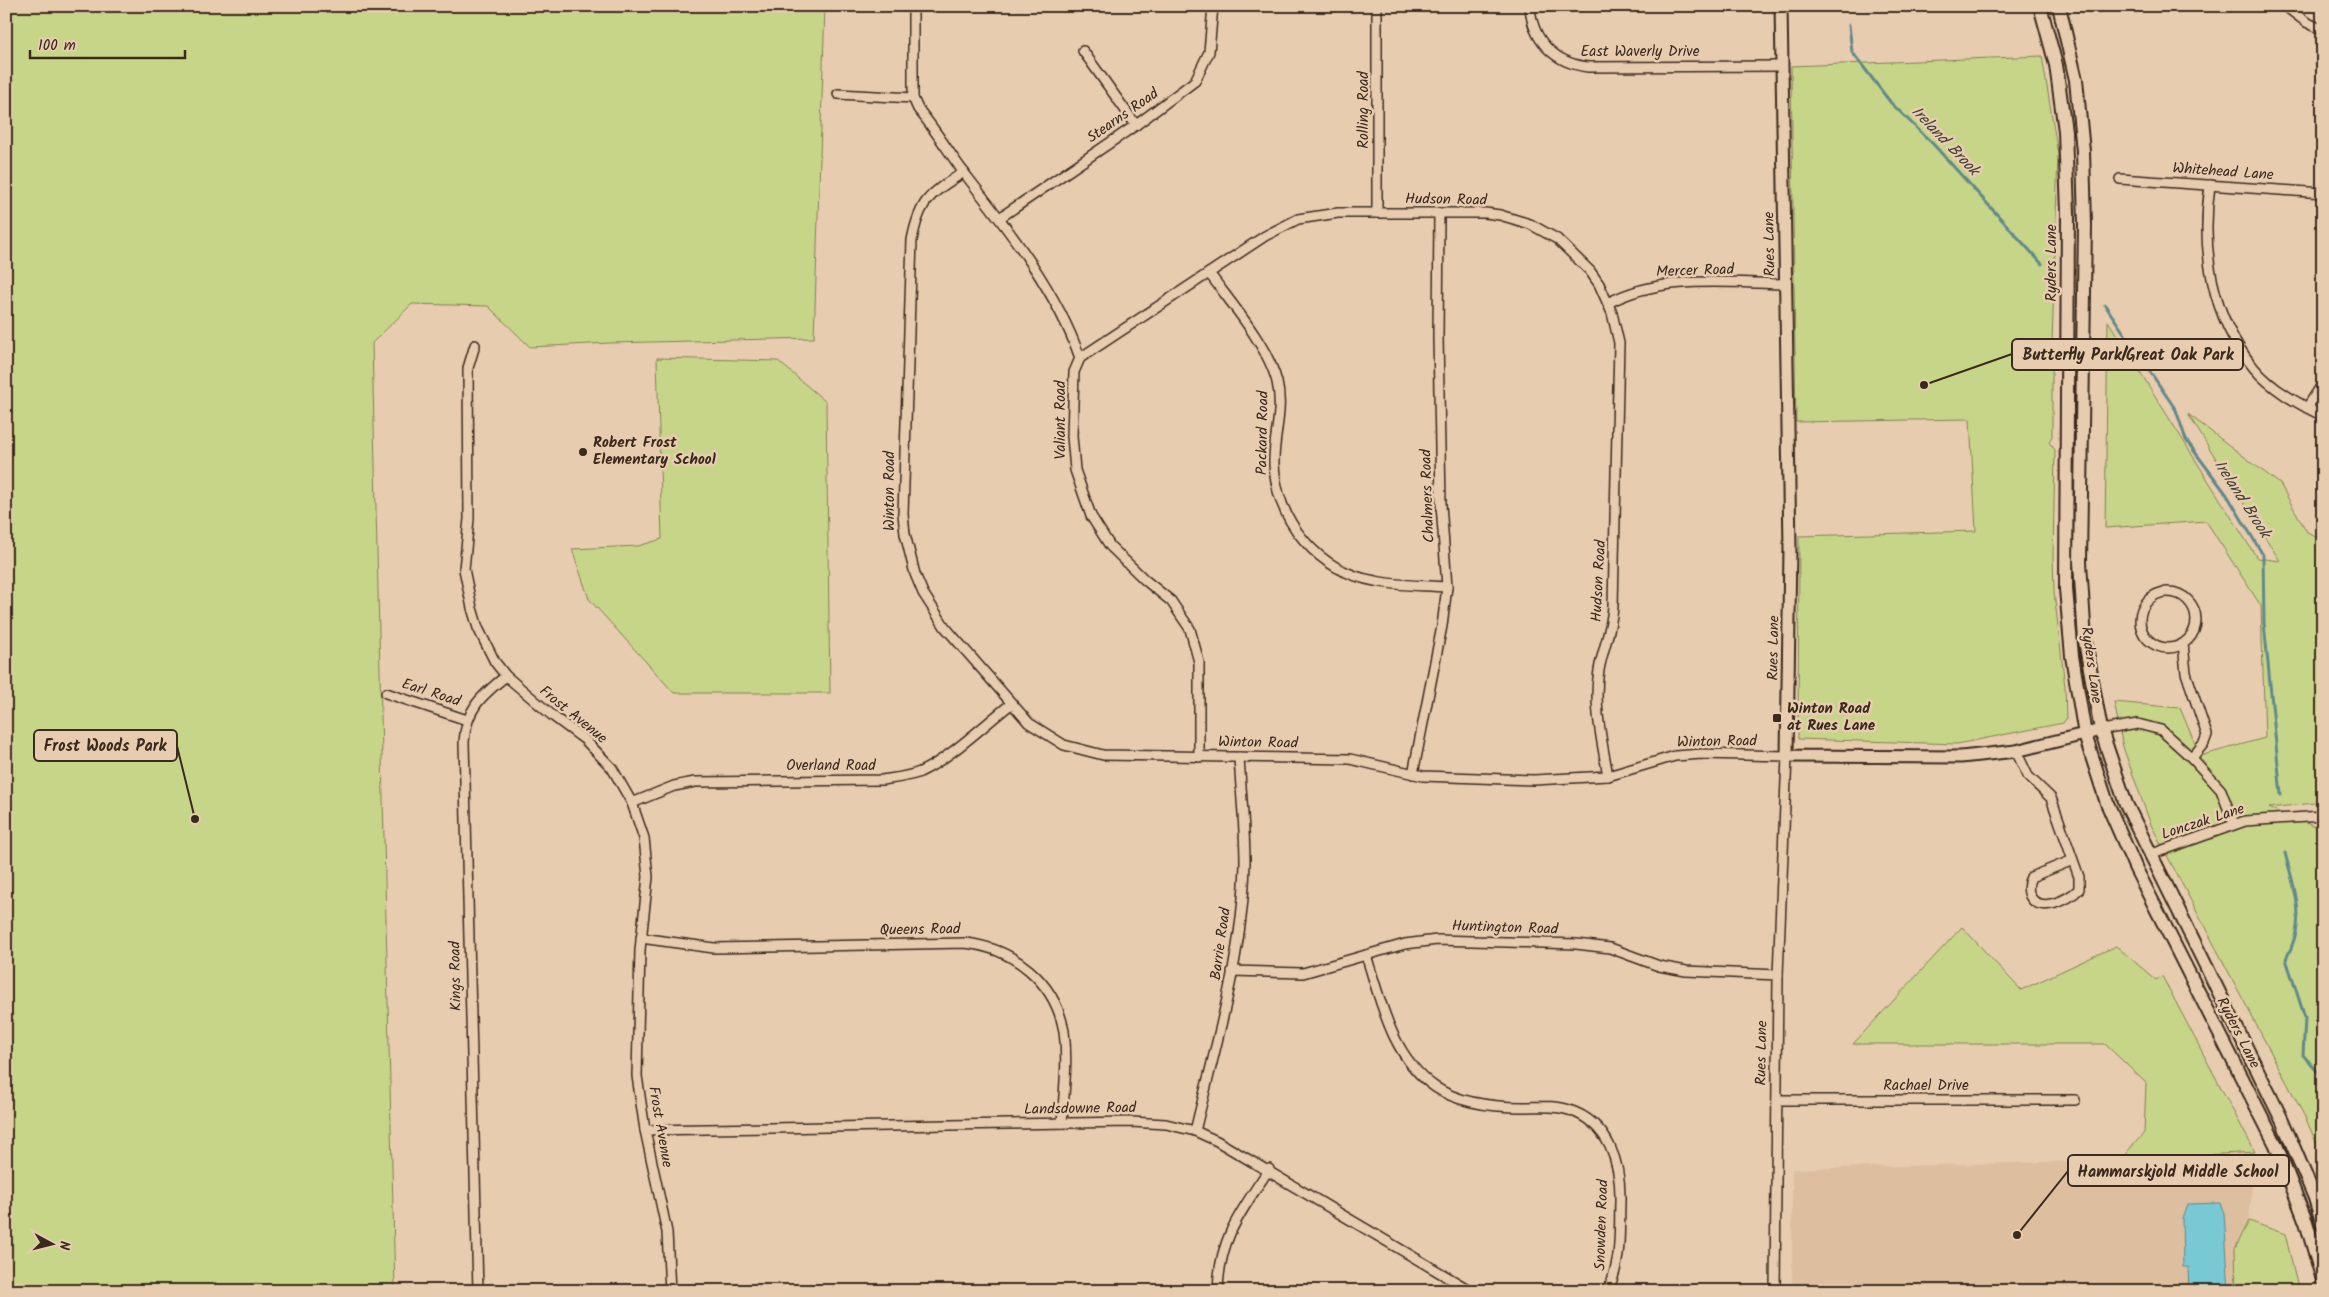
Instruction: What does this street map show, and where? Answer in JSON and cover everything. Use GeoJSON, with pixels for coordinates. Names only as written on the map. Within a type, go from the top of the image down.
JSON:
{"type":"FeatureCollection","features":[{"type":"Feature","properties":{"kind":"main road","name":"Ryders Lane"},"geometry":{"type":"LineString","coordinates":[[2040,6],[2056,65],[2065,132],[2068,213],[2066,589],[2072,656],[2085,735],[2107,803],[2136,869],[2276,1145],[2306,1222],[2323,1280]]}},
{"type":"Feature","properties":{"kind":"main road","name":"Ryders Lane"},"geometry":{"type":"LineString","coordinates":[[2059,6],[2076,80],[2083,151],[2085,225],[2080,562],[2085,641],[2101,730],[2126,804],[2282,1120],[2315,1198],[2323,1225]]}},
{"type":"Feature","properties":{"kind":"street"},"geometry":{"type":"LineString","coordinates":[[913,6],[913,98],[964,172],[1001,218],[1064,318],[1080,358]]}},
{"type":"Feature","properties":{"kind":"street","name":"Stearns Road"},"geometry":{"type":"LineString","coordinates":[[1001,218],[1136,125],[1195,81],[1209,52],[1214,6]]}},
{"type":"Feature","properties":{"kind":"street","name":"Rolling Road"},"geometry":{"type":"LineString","coordinates":[[1377,6],[1377,213]]}},
{"type":"Feature","properties":{"kind":"street","name":"Rues Lane"},"geometry":{"type":"LineString","coordinates":[[1775,1291],[1778,975],[1787,756],[1790,548],[1782,6]]}},
{"type":"Feature","properties":{"kind":"street"},"geometry":{"type":"LineString","coordinates":[[2285,6],[2306,22],[2323,30]]}},
{"type":"Feature","properties":{"kind":"street","name":"East Waverly Drive"},"geometry":{"type":"LineString","coordinates":[[1530,8],[1535,30],[1541,41],[1558,58],[1576,66],[1588,68],[1782,66]]}},
{"type":"Feature","properties":{"kind":"street"},"geometry":{"type":"LineString","coordinates":[[1082,51],[1136,125]]}},
{"type":"Feature","properties":{"kind":"street"},"geometry":{"type":"LineString","coordinates":[[838,94],[913,98]]}},
{"type":"Feature","properties":{"kind":"street","name":"Winton Road"},"geometry":{"type":"LineString","coordinates":[[964,172],[941,187],[928,199],[917,215],[912,240],[903,514],[905,534],[913,568],[934,611],[1011,704],[1040,732],[1077,750],[1103,756],[1350,759],[1413,774],[1448,778],[1534,780],[1608,776],[1675,756],[1702,754],[1961,757],[2016,750],[2101,730]]}},
{"type":"Feature","properties":{"kind":"street","name":"Whitehead Lane"},"geometry":{"type":"LineString","coordinates":[[2120,178],[2323,193]]}},
{"type":"Feature","properties":{"kind":"street"},"geometry":{"type":"LineString","coordinates":[[2210,185],[2206,215],[2206,239],[2211,278],[2220,308],[2234,337],[2255,369],[2285,394],[2323,416]]}},
{"type":"Feature","properties":{"kind":"street","name":"Hudson Road"},"geometry":{"type":"LineString","coordinates":[[1080,358],[1265,236],[1298,219],[1338,213],[1500,215],[1544,231],[1557,239],[1580,260],[1599,284],[1608,303],[1616,328],[1620,358],[1612,623],[1599,670],[1597,692],[1598,716],[1608,776]]}},
{"type":"Feature","properties":{"kind":"street","name":"Chalmers Road"},"geometry":{"type":"LineString","coordinates":[[1413,774],[1442,626],[1446,587],[1440,455],[1438,336],[1439,213]]}},
{"type":"Feature","properties":{"kind":"street","name":"Packard Road"},"geometry":{"type":"LineString","coordinates":[[1209,273],[1263,350],[1273,370],[1280,404],[1274,450],[1275,476],[1286,513],[1299,535],[1327,562],[1362,578],[1382,582],[1446,587]]}},
{"type":"Feature","properties":{"kind":"street","name":"Mercer Road"},"geometry":{"type":"LineString","coordinates":[[1608,303],[1632,291],[1659,285],[1786,284]]}},
{"type":"Feature","properties":{"kind":"street","name":"Frost Avenue"},"geometry":{"type":"LineString","coordinates":[[475,346],[468,368],[469,518],[464,569],[478,628],[495,662],[506,676],[599,753],[617,776],[632,803],[644,838],[647,857],[647,901],[641,938],[637,1017],[637,1076],[645,1130],[667,1232],[670,1291]]}},
{"type":"Feature","properties":{"kind":"street","name":"Valiant Road"},"geometry":{"type":"LineString","coordinates":[[1080,358],[1074,372],[1072,436],[1075,470],[1091,516],[1110,546],[1145,580],[1171,601],[1190,629],[1199,662],[1199,757]]}},
{"type":"Feature","properties":{"kind":"street"},"geometry":{"type":"LineString","coordinates":[[2307,408],[2323,383]]}},
{"type":"Feature","properties":{"kind":"street"},"geometry":{"type":"LineString","coordinates":[[2183,644],[2172,648],[2162,648],[2147,638],[2140,620],[2146,604],[2153,597],[2170,592],[2179,594],[2192,606],[2196,624],[2194,632],[2183,644],[2186,673],[2207,735],[2204,743],[2192,758]]}},
{"type":"Feature","properties":{"kind":"street","name":"Kings Road"},"geometry":{"type":"LineString","coordinates":[[478,1291],[464,750],[467,720],[481,698],[506,676]]}},
{"type":"Feature","properties":{"kind":"street","name":"Earl Road"},"geometry":{"type":"LineString","coordinates":[[386,693],[467,720]]}},
{"type":"Feature","properties":{"kind":"street","name":"Overland Road"},"geometry":{"type":"LineString","coordinates":[[632,803],[674,786],[695,782],[882,780],[918,773],[934,764],[1011,704]]}},
{"type":"Feature","properties":{"kind":"street"},"geometry":{"type":"LineString","coordinates":[[2101,730],[2138,724],[2161,730],[2192,758],[2221,790],[2234,824]]}},
{"type":"Feature","properties":{"kind":"street"},"geometry":{"type":"LineString","coordinates":[[2016,750],[2028,776],[2051,798],[2073,860],[2079,878],[2079,889],[2074,894],[2047,905],[2039,905],[2032,900],[2028,887],[2032,877],[2073,860]]}},
{"type":"Feature","properties":{"kind":"street","name":"Barrie Road"},"geometry":{"type":"LineString","coordinates":[[1194,1131],[1232,971],[1245,864],[1239,757]]}},
{"type":"Feature","properties":{"kind":"street","name":"Lonczak Lane"},"geometry":{"type":"LineString","coordinates":[[2152,854],[2245,821],[2323,816]]}},
{"type":"Feature","properties":{"kind":"street","name":"Queens Road"},"geometry":{"type":"LineString","coordinates":[[641,938],[714,948],[965,943],[997,950],[1017,960],[1034,973],[1048,990],[1058,1010],[1064,1031],[1066,1056],[1062,1123]]}},
{"type":"Feature","properties":{"kind":"street","name":"Huntington Road"},"geometry":{"type":"LineString","coordinates":[[1232,971],[1303,973],[1405,944],[1437,940],[1576,944],[1610,948],[1659,966],[1686,971],[1778,975]]}},
{"type":"Feature","properties":{"kind":"street","name":"Snowden Road"},"geometry":{"type":"LineString","coordinates":[[1366,955],[1386,1018],[1399,1047],[1414,1068],[1436,1087],[1459,1098],[1488,1105],[1568,1109],[1597,1127],[1611,1145],[1616,1158],[1620,1189],[1618,1258],[1614,1277],[1607,1291]]}},
{"type":"Feature","properties":{"kind":"street","name":"Rachael Drive"},"geometry":{"type":"LineString","coordinates":[[1777,1100],[2075,1100]]}},
{"type":"Feature","properties":{"kind":"street","name":"Landsdowne Road"},"geometry":{"type":"LineString","coordinates":[[645,1130],[1131,1122],[1166,1124],[1194,1131],[1217,1141],[1269,1169],[1471,1291]]}},
{"type":"Feature","properties":{"kind":"street"},"geometry":{"type":"LineString","coordinates":[[1218,1291],[1218,1275],[1224,1244],[1234,1223],[1269,1169]]}},
{"type":"Feature","properties":{"kind":"street"},"geometry":{"type":"LineString","coordinates":[[964,1291],[985,1291]]}},
{"type":"Feature","properties":{"kind":"shaded area"},"geometry":{"type":"Polygon","coordinates":[[[2255,1152],[2249,1221],[2235,1249],[2236,1291],[1792,1291],[1792,1169],[2120,1160],[2255,1152]]]}},
{"type":"Feature","properties":{"kind":"green space"},"geometry":{"type":"Polygon","coordinates":[[[6,6],[825,6],[814,338],[530,347],[488,306],[412,304],[372,343],[395,1291],[6,1291],[6,6]]]}},
{"type":"Feature","properties":{"kind":"green space"},"geometry":{"type":"Polygon","coordinates":[[[2042,56],[2058,154],[2052,344],[2052,436],[2049,442],[2055,450],[2054,592],[2065,687],[2066,719],[2063,723],[1957,744],[1798,739],[1799,536],[1976,531],[1970,419],[1796,422],[1791,66],[2042,56]]]}},
{"type":"Feature","properties":{"kind":"green space"},"geometry":{"type":"Polygon","coordinates":[[[2108,321],[2257,558],[2280,561],[2188,414],[2280,484],[2307,532],[2323,539],[2323,802],[2269,808],[2323,830],[2323,1159],[2306,1119],[2151,825],[2123,747],[2114,702],[2180,708],[2200,756],[2265,738],[2261,606],[2206,521],[2105,528],[2108,321]]]}},
{"type":"Feature","properties":{"kind":"green space"},"geometry":{"type":"Polygon","coordinates":[[[657,358],[778,361],[826,402],[830,693],[674,693],[589,599],[572,549],[638,546],[662,539],[657,358]]]}},
{"type":"Feature","properties":{"kind":"green space"},"geometry":{"type":"Polygon","coordinates":[[[1962,927],[2021,990],[2116,946],[2156,980],[2162,976],[2255,1152],[2120,1160],[2144,1133],[2146,1083],[2105,1044],[1853,1044],[1962,927]]]}},
{"type":"Feature","properties":{"kind":"green space"},"geometry":{"type":"Polygon","coordinates":[[[2249,1221],[2285,1234],[2299,1291],[2236,1291],[2235,1249],[2249,1221]]]}},
{"type":"Feature","properties":{"kind":"water"},"geometry":{"type":"Polygon","coordinates":[[[2220,1203],[2224,1213],[2229,1291],[2189,1291],[2188,1267],[2183,1267],[2182,1218],[2187,1204],[2220,1203]]]}},
{"type":"Feature","properties":{"kind":"waterway","name":"Ireland Brook"},"geometry":{"type":"LineString","coordinates":[[1849,25],[1852,52],[1891,103],[1933,144],[2042,264]]}},
{"type":"Feature","properties":{"kind":"waterway","name":"Ireland Brook"},"geometry":{"type":"LineString","coordinates":[[2105,305],[2176,410],[2186,440],[2227,495],[2263,555],[2264,623],[2281,795]]}},
{"type":"Feature","properties":{"kind":"waterway","name":"Ireland Brook"},"geometry":{"type":"LineString","coordinates":[[2285,853],[2296,894],[2298,919],[2292,945],[2286,959],[2305,1018],[2303,1055],[2323,1078]]}},
{"type":"Feature","properties":{"kind":"waterway","name":"Ireland Brook"},"geometry":{"type":"LineString","coordinates":[[2323,1098],[2323,1106]]}},
{"type":"Feature","properties":{"kind":"place","name":"Butterfly Park/Great Oak Park"},"geometry":{"type":"Point","coordinates":[1924,385]}},
{"type":"Feature","properties":{"kind":"place","name":"Robert Frost Elementary School"},"geometry":{"type":"Point","coordinates":[583,452]}},
{"type":"Feature","properties":{"kind":"place","name":"Winton Road at Rues Lane"},"geometry":{"type":"Point","coordinates":[1777,718]}},
{"type":"Feature","properties":{"kind":"place","name":"Frost Woods Park"},"geometry":{"type":"Point","coordinates":[195,819]}},
{"type":"Feature","properties":{"kind":"place","name":"Hammarskjold Middle School"},"geometry":{"type":"Point","coordinates":[2017,1235]}}]}
